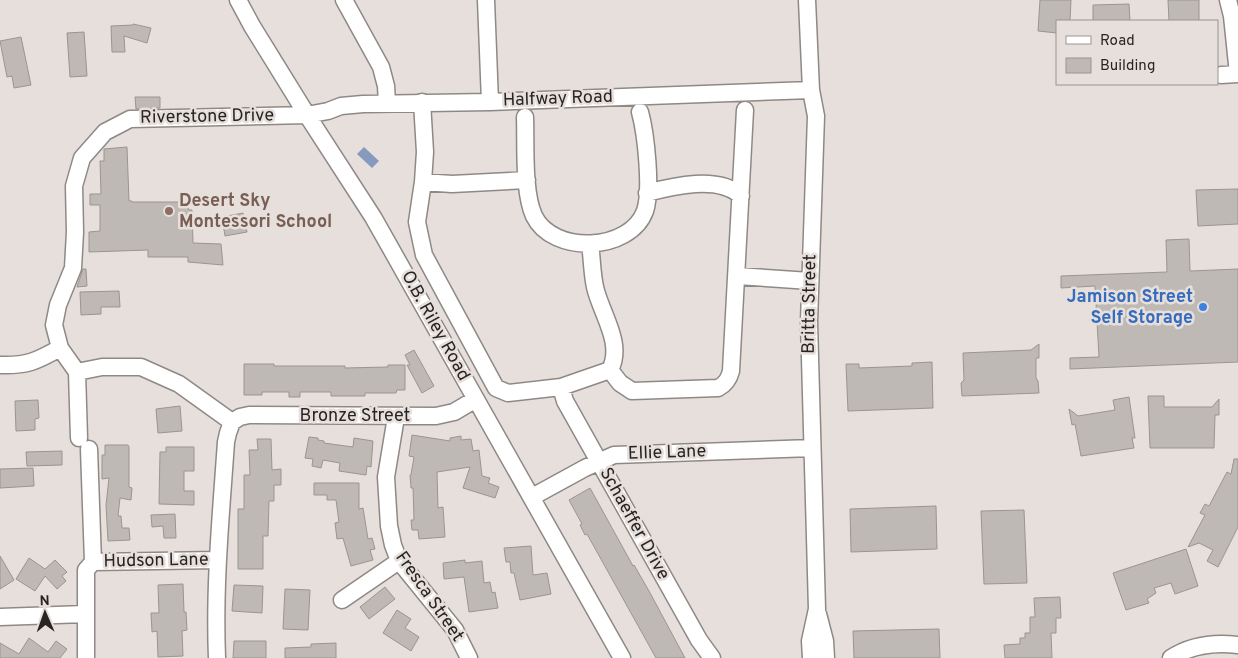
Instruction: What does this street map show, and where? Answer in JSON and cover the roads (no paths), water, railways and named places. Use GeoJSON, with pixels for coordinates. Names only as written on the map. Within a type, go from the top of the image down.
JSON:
{"type":"FeatureCollection","features":[{"type":"Feature","properties":{"kind":"street","name":"O.B. Riley Road"},"geometry":{"type":"LineString","coordinates":[[238,0],[307,115],[373,217],[622,658]]}},
{"type":"Feature","properties":{"kind":"street"},"geometry":{"type":"LineString","coordinates":[[344,0],[381,67],[386,86],[387,103]]}},
{"type":"Feature","properties":{"kind":"street"},"geometry":{"type":"LineString","coordinates":[[486,0],[490,102]]}},
{"type":"Feature","properties":{"kind":"street","name":"Britta Street"},"geometry":{"type":"LineString","coordinates":[[807,0],[810,90],[816,116],[809,362],[817,609],[825,641],[826,658]]}},
{"type":"Feature","properties":{"kind":"street"},"geometry":{"type":"LineString","coordinates":[[1228,0],[1232,16],[1232,74]]}},
{"type":"Feature","properties":{"kind":"street","name":"Halfway Road"},"geometry":{"type":"LineString","coordinates":[[307,115],[328,111],[341,106],[387,103],[490,102],[810,90]]}},
{"type":"Feature","properties":{"kind":"street"},"geometry":{"type":"LineString","coordinates":[[422,102],[425,152],[417,222],[424,255],[496,388],[508,393],[561,387],[610,370],[616,356],[614,342],[596,289],[590,244]]}},
{"type":"Feature","properties":{"kind":"street"},"geometry":{"type":"LineString","coordinates":[[610,370],[620,383],[632,391],[718,388],[724,384],[731,371],[745,110]]}},
{"type":"Feature","properties":{"kind":"street"},"geometry":{"type":"LineString","coordinates":[[525,117],[527,180],[530,203],[535,217],[544,230],[559,238],[574,244],[590,244],[614,239],[631,229],[639,221],[645,210],[648,178],[640,112]]}},
{"type":"Feature","properties":{"kind":"street","name":"Riverstone Drive"},"geometry":{"type":"LineString","coordinates":[[76,372],[60,348],[54,325],[58,305],[73,268],[75,232],[74,186],[82,158],[104,132],[130,119],[307,115]]}},
{"type":"Feature","properties":{"kind":"street"},"geometry":{"type":"LineString","coordinates":[[423,182],[452,184],[527,180]]}},
{"type":"Feature","properties":{"kind":"street"},"geometry":{"type":"LineString","coordinates":[[647,193],[668,187],[699,184],[715,185],[735,190],[741,196]]}},
{"type":"Feature","properties":{"kind":"street"},"geometry":{"type":"LineString","coordinates":[[737,276],[810,281]]}},
{"type":"Feature","properties":{"kind":"street"},"geometry":{"type":"LineString","coordinates":[[0,365],[18,366],[36,361],[60,348]]}},
{"type":"Feature","properties":{"kind":"street"},"geometry":{"type":"LineString","coordinates":[[86,658],[86,570],[93,562],[84,443],[76,372],[102,367],[141,366],[179,384],[232,422],[226,442],[218,560],[217,658]]}},
{"type":"Feature","properties":{"kind":"street","name":"Schaeffer Drive"},"geometry":{"type":"LineString","coordinates":[[561,387],[565,401],[699,640],[712,658]]}},
{"type":"Feature","properties":{"kind":"street","name":"Bronze Street"},"geometry":{"type":"LineString","coordinates":[[232,422],[240,417],[249,415],[436,416],[454,412],[476,399]]}},
{"type":"Feature","properties":{"kind":"street","name":"Fresca Street"},"geometry":{"type":"LineString","coordinates":[[396,417],[386,477],[386,494],[393,545],[399,561],[455,630],[469,658]]}},
{"type":"Feature","properties":{"kind":"street","name":"Ellie Lane"},"geometry":{"type":"LineString","coordinates":[[532,497],[614,455],[812,448]]}},
{"type":"Feature","properties":{"kind":"street","name":"Hudson Lane"},"geometry":{"type":"LineString","coordinates":[[93,562],[218,560]]}},
{"type":"Feature","properties":{"kind":"street"},"geometry":{"type":"LineString","coordinates":[[342,600],[399,561]]}},
{"type":"Feature","properties":{"kind":"street","name":"Britta Street"},"geometry":{"type":"LineString","coordinates":[[811,658],[810,641],[817,609]]}},
{"type":"Feature","properties":{"kind":"street"},"geometry":{"type":"LineString","coordinates":[[0,618],[85,614]]}},
{"type":"Feature","properties":{"kind":"street"},"geometry":{"type":"LineString","coordinates":[[1171,658],[1197,646],[1221,643],[1238,645]]}},
{"type":"Feature","properties":{"kind":"water"},"geometry":{"type":"Polygon","coordinates":[[[364,147],[379,161],[372,168],[357,154],[364,147]]]}},
{"type":"Feature","properties":{"kind":"place","name":"Desert Sky Montessori School"},"geometry":{"type":"Point","coordinates":[169,211]}},
{"type":"Feature","properties":{"kind":"place","name":"Jamison Street Self Storage"},"geometry":{"type":"Point","coordinates":[1203,307]}}]}
